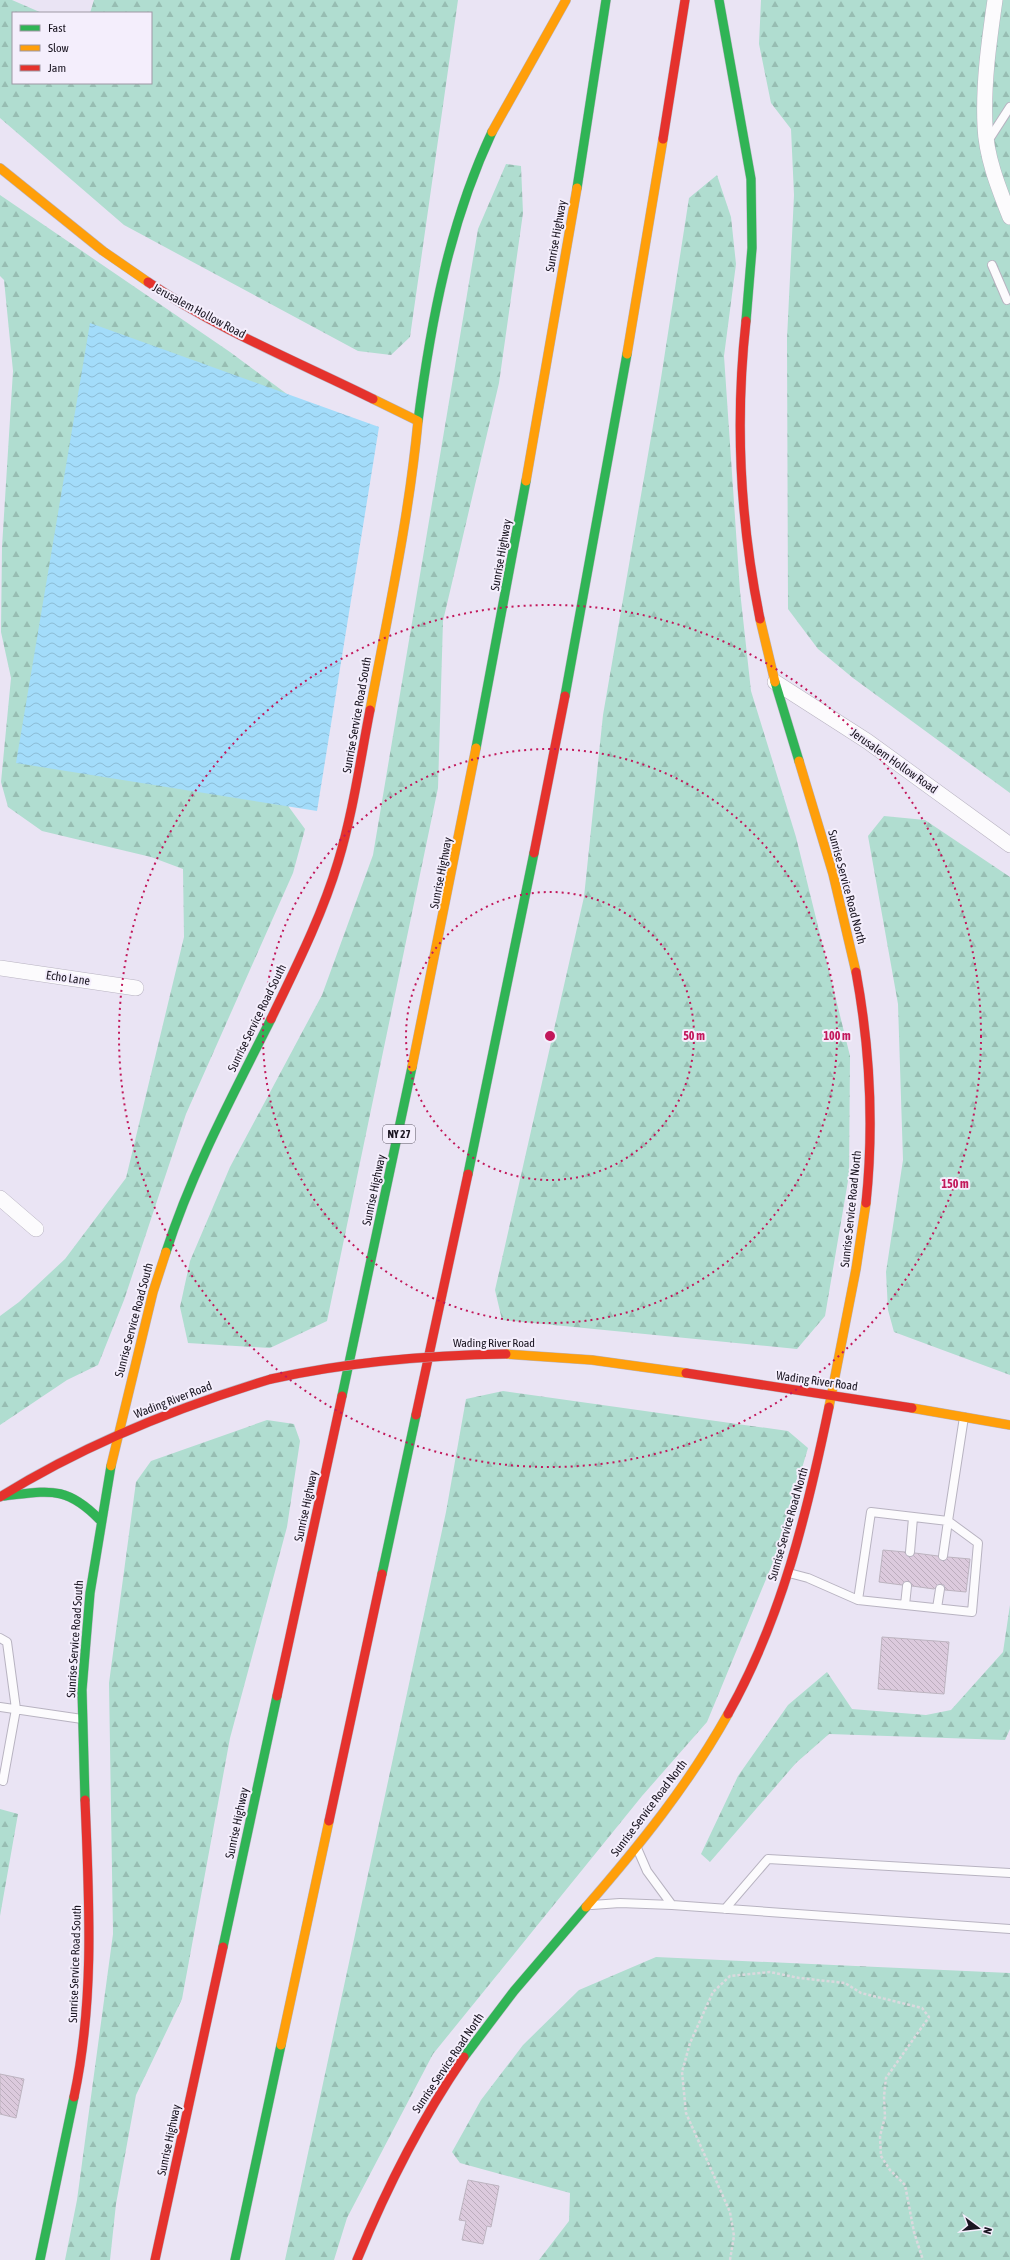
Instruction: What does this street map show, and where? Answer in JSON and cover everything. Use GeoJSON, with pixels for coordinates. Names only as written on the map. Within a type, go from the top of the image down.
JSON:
{"type":"FeatureCollection","features":[{"type":"Feature","properties":{"kind":"main road","name":"Sunrise Service Road South"},"geometry":{"type":"LineString","coordinates":[[40,2260],[76,2088],[88,1998],[90,1935],[82,1719],[86,1621],[100,1520],[118,1434],[153,1292],[179,1212],[213,1137],[303,953],[338,863],[352,809],[397,560],[414,465],[426,363],[448,250],[463,200],[496,124],[566,0]]}},
{"type":"Feature","properties":{"kind":"main road","name":"Sunrise Highway"},"geometry":{"type":"LineString","coordinates":[[155,2260],[406,1101],[460,840],[538,411],[606,0]]}},
{"type":"Feature","properties":{"kind":"main road"},"geometry":{"type":"LineString","coordinates":[[235,2260],[499,1030],[541,825],[619,406],[685,0]]}},
{"type":"Feature","properties":{"kind":"main road","name":"Sunrise Service Road North"},"geometry":{"type":"LineString","coordinates":[[357,2260],[392,2178],[439,2094],[493,2018],[637,1847],[685,1783],[726,1717],[764,1642],[788,1573],[816,1470],[857,1266],[866,1204],[870,1130],[867,1053],[860,991],[844,916],[775,682],[751,574],[742,477],[741,378],[753,255],[753,202],[744,125],[719,0]]}},
{"type":"Feature","properties":{"kind":"main road","name":"Jerusalem Hollow Road"},"geometry":{"type":"LineString","coordinates":[[0,168],[103,251],[167,295],[218,323],[418,421]]}},
{"type":"Feature","properties":{"kind":"main road","name":"Wading River Road"},"geometry":{"type":"LineString","coordinates":[[1,1496],[69,1458],[118,1434],[203,1401],[271,1379],[329,1367],[383,1359],[437,1355],[506,1354],[598,1360],[964,1416],[1010,1425]]}},
{"type":"Feature","properties":{"kind":"main road"},"geometry":{"type":"LineString","coordinates":[[1,1496],[51,1492],[69,1494],[84,1502],[100,1520]]}},
{"type":"Feature","properties":{"kind":"street"},"geometry":{"type":"LineString","coordinates":[[995,0],[986,70],[985,127],[996,181],[1010,217]]}},
{"type":"Feature","properties":{"kind":"street","name":"Jerusalem Hollow Road"},"geometry":{"type":"LineString","coordinates":[[775,682],[867,741],[1010,845]]}},
{"type":"Feature","properties":{"kind":"street","name":"Echo Lane"},"geometry":{"type":"LineString","coordinates":[[0,968],[136,988]]}},
{"type":"Feature","properties":{"kind":"street"},"geometry":{"type":"LineString","coordinates":[[0,1198],[36,1229]]}},
{"type":"Feature","properties":{"kind":"lane"},"geometry":{"type":"LineString","coordinates":[[988,141],[1010,107]]}},
{"type":"Feature","properties":{"kind":"lane"},"geometry":{"type":"LineString","coordinates":[[992,265],[1009,301]]}},
{"type":"Feature","properties":{"kind":"lane"},"geometry":{"type":"LineString","coordinates":[[943,1556],[964,1416]]}},
{"type":"Feature","properties":{"kind":"lane"},"geometry":{"type":"LineString","coordinates":[[788,1573],[808,1578],[858,1600],[972,1612],[978,1543],[948,1520],[913,1518],[871,1512],[858,1600]]}},
{"type":"Feature","properties":{"kind":"lane"},"geometry":{"type":"LineString","coordinates":[[910,1552],[913,1518]]}},
{"type":"Feature","properties":{"kind":"lane"},"geometry":{"type":"LineString","coordinates":[[905,1605],[907,1586]]}},
{"type":"Feature","properties":{"kind":"lane"},"geometry":{"type":"LineString","coordinates":[[937,1608],[940,1589]]}},
{"type":"Feature","properties":{"kind":"lane"},"geometry":{"type":"LineString","coordinates":[[0,1638],[7,1642],[16,1709],[3,1781]]}},
{"type":"Feature","properties":{"kind":"lane"},"geometry":{"type":"LineString","coordinates":[[0,1707],[82,1719]]}},
{"type":"Feature","properties":{"kind":"lane"},"geometry":{"type":"LineString","coordinates":[[637,1847],[647,1871],[672,1905]]}},
{"type":"Feature","properties":{"kind":"lane"},"geometry":{"type":"LineString","coordinates":[[725,1909],[768,1858],[1010,1873]]}},
{"type":"Feature","properties":{"kind":"lane"},"geometry":{"type":"LineString","coordinates":[[587,1906],[620,1903],[672,1905],[1010,1929]]}},
{"type":"Feature","properties":{"kind":"path"},"geometry":{"type":"LineString","coordinates":[[730,2260],[734,2236],[730,2212],[686,2113],[682,2072],[690,2043],[713,1992],[730,1976],[770,1972],[799,1978],[845,1984],[861,1993],[922,2008],[929,2017],[886,2078],[884,2096],[885,2117],[880,2136],[881,2156],[890,2170],[905,2185],[914,2232],[923,2260]]}},
{"type":"Feature","properties":{"kind":"green space"},"geometry":{"type":"Polygon","coordinates":[[[0,0],[12,0],[40,12],[12,12],[12,84],[152,84],[152,12],[90,12],[94,0],[458,0],[410,337],[391,355],[358,351],[124,225],[0,118],[0,0]]]}},
{"type":"Feature","properties":{"kind":"green space"},"geometry":{"type":"Polygon","coordinates":[[[761,0],[1010,0],[1010,793],[853,678],[818,649],[788,609],[787,339],[794,195],[791,129],[771,103],[759,44],[761,0]]]}},
{"type":"Feature","properties":{"kind":"green space"},"geometry":{"type":"Polygon","coordinates":[[[506,164],[521,166],[523,213],[499,383],[443,621],[438,788],[327,1321],[270,1348],[188,1343],[180,1307],[190,1261],[230,1167],[322,995],[373,855],[478,229],[506,164]]]}},
{"type":"Feature","properties":{"kind":"green space"},"geometry":{"type":"Polygon","coordinates":[[[717,175],[731,217],[736,264],[724,356],[740,591],[751,691],[796,837],[850,1056],[849,1175],[825,1316],[797,1349],[502,1320],[495,1290],[584,897],[603,715],[659,391],[689,198],[717,175]]]}},
{"type":"Feature","properties":{"kind":"green space"},"geometry":{"type":"Polygon","coordinates":[[[0,195],[230,352],[348,439],[272,784],[305,829],[293,873],[186,1114],[124,1300],[98,1365],[67,1380],[0,1425],[0,1316],[19,1302],[65,1259],[126,1178],[184,937],[183,869],[151,857],[42,831],[8,807],[1,782],[11,678],[1,632],[2,547],[13,371],[4,280],[0,276],[0,195]]]}},
{"type":"Feature","properties":{"kind":"green space"},"geometry":{"type":"Polygon","coordinates":[[[884,816],[925,820],[1010,877],[1010,1375],[894,1332],[888,1310],[886,1272],[903,1160],[898,1004],[868,836],[884,816]]]}},
{"type":"Feature","properties":{"kind":"green space"},"geometry":{"type":"Polygon","coordinates":[[[503,1391],[788,1431],[808,1448],[776,1555],[707,1722],[642,1796],[433,2054],[347,2218],[334,2260],[285,2260],[446,1512],[466,1399],[503,1391]]]}},
{"type":"Feature","properties":{"kind":"green space"},"geometry":{"type":"Polygon","coordinates":[[[267,1420],[294,1424],[300,1441],[287,1527],[230,1738],[182,1999],[136,2095],[116,2204],[110,2260],[65,2260],[77,2200],[113,1934],[109,1683],[136,1482],[151,1461],[267,1420]]]}},
{"type":"Feature","properties":{"kind":"green space"},"geometry":{"type":"Polygon","coordinates":[[[1010,1605],[1010,1729],[1005,1740],[829,1734],[796,1763],[710,1862],[701,1854],[738,1776],[788,1705],[827,1672],[852,1709],[926,1715],[951,1710],[1003,1652],[1010,1605]]]}},
{"type":"Feature","properties":{"kind":"green space"},"geometry":{"type":"Polygon","coordinates":[[[0,1809],[18,1814],[0,1916],[0,1809]]]}},
{"type":"Feature","properties":{"kind":"green space"},"geometry":{"type":"Polygon","coordinates":[[[656,1957],[1010,1973],[1010,2260],[539,2260],[569,2221],[570,2193],[460,2163],[452,2152],[481,2100],[523,2045],[579,1990],[656,1957]]]}},
{"type":"Feature","properties":{"kind":"water"},"geometry":{"type":"Polygon","coordinates":[[[90,323],[379,427],[317,811],[16,763],[90,323]]]}},
{"type":"Feature","properties":{"kind":"building"},"geometry":{"type":"Polygon","coordinates":[[[883,1550],[905,1552],[909,1557],[915,1553],[938,1556],[943,1561],[948,1557],[970,1559],[966,1592],[945,1590],[944,1585],[940,1584],[934,1589],[912,1586],[908,1581],[902,1585],[879,1582],[883,1550]]]}},
{"type":"Feature","properties":{"kind":"building"},"geometry":{"type":"Polygon","coordinates":[[[882,1637],[949,1642],[944,1694],[878,1689],[882,1637]]]}},
{"type":"Feature","properties":{"kind":"building"},"geometry":{"type":"Polygon","coordinates":[[[0,2074],[24,2079],[16,2118],[0,2114],[0,2074]]]}},
{"type":"Feature","properties":{"kind":"building"},"geometry":{"type":"Polygon","coordinates":[[[468,2180],[499,2186],[491,2227],[487,2226],[483,2244],[462,2240],[466,2221],[459,2220],[468,2180]]]}},
{"type":"Feature","properties":{"kind":"traffic: fast"},"geometry":{"type":"LineString","coordinates":[[577,188],[606,0]]}},
{"type":"Feature","properties":{"kind":"traffic: fast"},"geometry":{"type":"LineString","coordinates":[[719,0],[751,179],[752,248],[746,321]]}},
{"type":"Feature","properties":{"kind":"traffic: fast"},"geometry":{"type":"LineString","coordinates":[[418,421],[436,310],[453,238],[464,202],[492,132]]}},
{"type":"Feature","properties":{"kind":"traffic: fast"},"geometry":{"type":"LineString","coordinates":[[565,696],[627,354]]}},
{"type":"Feature","properties":{"kind":"traffic: fast"},"geometry":{"type":"LineString","coordinates":[[476,748],[526,481]]}},
{"type":"Feature","properties":{"kind":"traffic: fast"},"geometry":{"type":"LineString","coordinates":[[775,682],[799,761]]}},
{"type":"Feature","properties":{"kind":"traffic: fast"},"geometry":{"type":"LineString","coordinates":[[468,1174],[534,853]]}},
{"type":"Feature","properties":{"kind":"traffic: fast"},"geometry":{"type":"LineString","coordinates":[[166,1252],[188,1192],[214,1134],[271,1019]]}},
{"type":"Feature","properties":{"kind":"traffic: fast"},"geometry":{"type":"LineString","coordinates":[[342,1396],[412,1067]]}},
{"type":"Feature","properties":{"kind":"traffic: fast"},"geometry":{"type":"LineString","coordinates":[[382,1574],[416,1415]]}},
{"type":"Feature","properties":{"kind":"traffic: fast"},"geometry":{"type":"LineString","coordinates":[[85,1800],[82,1690],[90,1593],[111,1466]]}},
{"type":"Feature","properties":{"kind":"traffic: fast"},"geometry":{"type":"LineString","coordinates":[[4,1496],[45,1492],[56,1493],[77,1501],[100,1520]]}},
{"type":"Feature","properties":{"kind":"traffic: fast"},"geometry":{"type":"LineString","coordinates":[[223,1947],[277,1696]]}},
{"type":"Feature","properties":{"kind":"traffic: fast"},"geometry":{"type":"LineString","coordinates":[[464,2057],[514,1991],[586,1907]]}},
{"type":"Feature","properties":{"kind":"traffic: fast"},"geometry":{"type":"LineString","coordinates":[[235,2260],[281,2045]]}},
{"type":"Feature","properties":{"kind":"traffic: fast"},"geometry":{"type":"LineString","coordinates":[[40,2260],[74,2097]]}},
{"type":"Feature","properties":{"kind":"traffic: slow"},"geometry":{"type":"LineString","coordinates":[[492,132],[566,0]]}},
{"type":"Feature","properties":{"kind":"traffic: slow"},"geometry":{"type":"LineString","coordinates":[[627,354],[663,139]]}},
{"type":"Feature","properties":{"kind":"traffic: slow"},"geometry":{"type":"LineString","coordinates":[[0,168],[103,251],[148,282]]}},
{"type":"Feature","properties":{"kind":"traffic: slow"},"geometry":{"type":"LineString","coordinates":[[526,481],[577,188]]}},
{"type":"Feature","properties":{"kind":"traffic: slow"},"geometry":{"type":"LineString","coordinates":[[370,710],[404,530],[418,421],[373,399]]}},
{"type":"Feature","properties":{"kind":"traffic: slow"},"geometry":{"type":"LineString","coordinates":[[760,619],[775,682]]}},
{"type":"Feature","properties":{"kind":"traffic: slow"},"geometry":{"type":"LineString","coordinates":[[412,1067],[476,748]]}},
{"type":"Feature","properties":{"kind":"traffic: slow"},"geometry":{"type":"LineString","coordinates":[[799,761],[833,874],[856,972]]}},
{"type":"Feature","properties":{"kind":"traffic: slow"},"geometry":{"type":"LineString","coordinates":[[829,1407],[856,1269],[866,1203]]}},
{"type":"Feature","properties":{"kind":"traffic: slow"},"geometry":{"type":"LineString","coordinates":[[111,1466],[153,1292],[166,1252]]}},
{"type":"Feature","properties":{"kind":"traffic: slow"},"geometry":{"type":"LineString","coordinates":[[506,1354],[592,1360],[686,1373]]}},
{"type":"Feature","properties":{"kind":"traffic: slow"},"geometry":{"type":"LineString","coordinates":[[912,1408],[1010,1425]]}},
{"type":"Feature","properties":{"kind":"traffic: slow"},"geometry":{"type":"LineString","coordinates":[[586,1907],[644,1838],[680,1790],[713,1740],[728,1714]]}},
{"type":"Feature","properties":{"kind":"traffic: slow"},"geometry":{"type":"LineString","coordinates":[[281,2045],[329,1821]]}},
{"type":"Feature","properties":{"kind":"traffic: jam"},"geometry":{"type":"LineString","coordinates":[[663,139],[685,0]]}},
{"type":"Feature","properties":{"kind":"traffic: jam"},"geometry":{"type":"LineString","coordinates":[[148,282],[174,299],[230,330],[373,399]]}},
{"type":"Feature","properties":{"kind":"traffic: jam"},"geometry":{"type":"LineString","coordinates":[[746,321],[741,396],[741,470],[748,545],[760,619]]}},
{"type":"Feature","properties":{"kind":"traffic: jam"},"geometry":{"type":"LineString","coordinates":[[534,853],[565,696]]}},
{"type":"Feature","properties":{"kind":"traffic: jam"},"geometry":{"type":"LineString","coordinates":[[271,1019],[299,962],[332,882],[352,806],[370,710]]}},
{"type":"Feature","properties":{"kind":"traffic: jam"},"geometry":{"type":"LineString","coordinates":[[856,972],[865,1029],[869,1087],[870,1145],[866,1203]]}},
{"type":"Feature","properties":{"kind":"traffic: jam"},"geometry":{"type":"LineString","coordinates":[[416,1415],[468,1174]]}},
{"type":"Feature","properties":{"kind":"traffic: jam"},"geometry":{"type":"LineString","coordinates":[[271,1379],[329,1368],[388,1360],[506,1354]]}},
{"type":"Feature","properties":{"kind":"traffic: jam"},"geometry":{"type":"LineString","coordinates":[[686,1373],[912,1408]]}},
{"type":"Feature","properties":{"kind":"traffic: jam"},"geometry":{"type":"LineString","coordinates":[[0,1497],[65,1460],[131,1429],[200,1402],[271,1379]]}},
{"type":"Feature","properties":{"kind":"traffic: jam"},"geometry":{"type":"LineString","coordinates":[[277,1696],[342,1396]]}},
{"type":"Feature","properties":{"kind":"traffic: jam"},"geometry":{"type":"LineString","coordinates":[[728,1714],[747,1678],[778,1603],[802,1525],[829,1407]]}},
{"type":"Feature","properties":{"kind":"traffic: jam"},"geometry":{"type":"LineString","coordinates":[[329,1821],[382,1574]]}},
{"type":"Feature","properties":{"kind":"traffic: jam"},"geometry":{"type":"LineString","coordinates":[[74,2097],[81,2060],[88,1986],[89,1912],[85,1800]]}},
{"type":"Feature","properties":{"kind":"traffic: jam"},"geometry":{"type":"LineString","coordinates":[[155,2260],[223,1947]]}},
{"type":"Feature","properties":{"kind":"traffic: jam"},"geometry":{"type":"LineString","coordinates":[[357,2260],[368,2233],[405,2156],[433,2105],[464,2057]]}}]}
